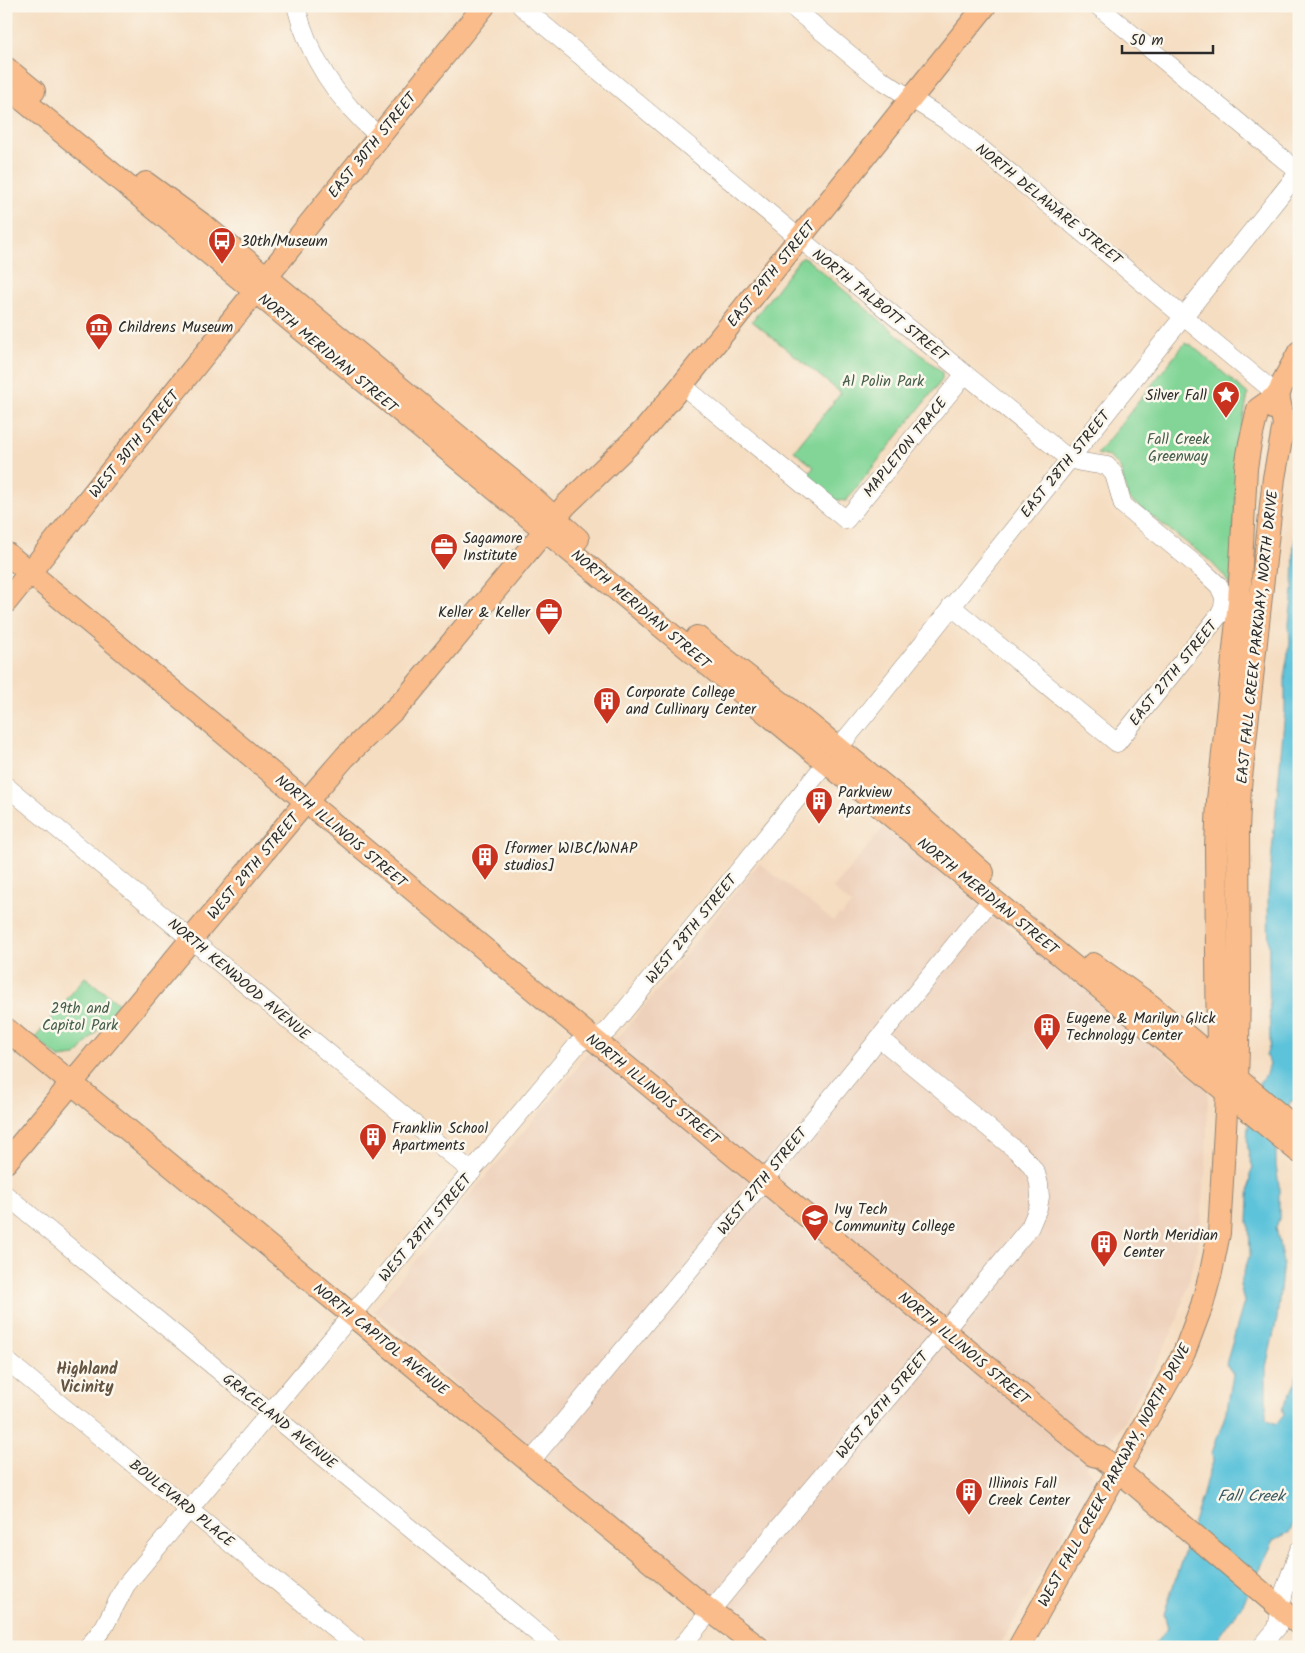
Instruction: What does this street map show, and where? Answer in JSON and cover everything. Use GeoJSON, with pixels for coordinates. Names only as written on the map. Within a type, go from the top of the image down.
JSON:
{"type":"FeatureCollection","features":[{"type":"Feature","properties":{"kind":"main road","name":"EAST 30TH STREET"},"geometry":{"type":"LineString","coordinates":[[260,284],[484,6]]}},
{"type":"Feature","properties":{"kind":"main road","name":"EAST 29TH STREET"},"geometry":{"type":"LineString","coordinates":[[550,524],[582,489],[646,428],[984,6]]}},
{"type":"Feature","properties":{"kind":"main road","name":"NORTH MERIDIAN STREET"},"geometry":{"type":"LineString","coordinates":[[6,68],[146,184],[206,227],[260,284]]}},
{"type":"Feature","properties":{"kind":"main road","name":"NORTH MERIDIAN STREET"},"geometry":{"type":"LineString","coordinates":[[6,86],[260,284],[832,755],[992,899],[1241,1093],[1299,1131]]}},
{"type":"Feature","properties":{"kind":"main road","name":"WEST 30TH STREET"},"geometry":{"type":"LineString","coordinates":[[6,602],[260,284]]}},
{"type":"Feature","properties":{"kind":"main road"},"geometry":{"type":"LineString","coordinates":[[1278,394],[1299,352]]}},
{"type":"Feature","properties":{"kind":"main road","name":"NORTH DELAWARE STREET"},"geometry":{"type":"LineString","coordinates":[[1278,394],[1299,413]]}},
{"type":"Feature","properties":{"kind":"main road","name":"EAST FALL CREEK PARKWAY, NORTH DRIVE"},"geometry":{"type":"LineString","coordinates":[[1278,394],[1284,424],[1277,457],[1238,810],[1241,1093],[1218,1061],[1216,847],[1218,800],[1239,602],[1246,468],[1258,409],[1278,394]]}},
{"type":"Feature","properties":{"kind":"main road","name":"WEST 29TH STREET"},"geometry":{"type":"LineString","coordinates":[[6,1162],[306,802],[345,757],[406,698],[550,524]]}},
{"type":"Feature","properties":{"kind":"main road","name":"NORTH ILLINOIS STREET"},"geometry":{"type":"LineString","coordinates":[[6,553],[764,1180],[1093,1455],[1102,1457],[1154,1500],[1299,1624]]}},
{"type":"Feature","properties":{"kind":"main road","name":"NORTH MERIDIAN STREET"},"geometry":{"type":"LineString","coordinates":[[832,755],[904,802],[1000,888],[1104,973],[1150,1005],[1218,1061]]}},
{"type":"Feature","properties":{"kind":"main road","name":"NORTH CAPITOL AVENUE"},"geometry":{"type":"LineString","coordinates":[[6,1029],[710,1611],[758,1647]]}},
{"type":"Feature","properties":{"kind":"main road","name":"NORTH MERIDIAN STREET"},"geometry":{"type":"LineString","coordinates":[[1241,1093],[1299,1152]]}},
{"type":"Feature","properties":{"kind":"main road","name":"WEST FALL CREEK PARKWAY, NORTH DRIVE"},"geometry":{"type":"LineString","coordinates":[[1019,1647],[1184,1353],[1211,1272],[1241,1093]]}},
{"type":"Feature","properties":{"kind":"street"},"geometry":{"type":"LineString","coordinates":[[296,6],[310,46],[325,75],[348,105],[379,136]]}},
{"type":"Feature","properties":{"kind":"street","name":"NORTH TALBOTT STREET"},"geometry":{"type":"LineString","coordinates":[[521,6],[799,238],[1069,459],[1107,466],[1114,474],[1123,504],[1213,580],[1222,590],[1224,601]]}},
{"type":"Feature","properties":{"kind":"street","name":"NORTH DELAWARE STREET"},"geometry":{"type":"LineString","coordinates":[[791,6],[877,77],[950,124],[1278,394]]}},
{"type":"Feature","properties":{"kind":"street"},"geometry":{"type":"LineString","coordinates":[[1098,6],[1299,172]]}},
{"type":"Feature","properties":{"kind":"street","name":"EAST 28TH STREET"},"geometry":{"type":"LineString","coordinates":[[832,755],[1299,172]]}},
{"type":"Feature","properties":{"kind":"street","name":"MAPLETON TRACE"},"geometry":{"type":"LineString","coordinates":[[682,385],[846,520],[965,374]]}},
{"type":"Feature","properties":{"kind":"street","name":"EAST 27TH STREET"},"geometry":{"type":"LineString","coordinates":[[951,606],[1116,743],[1220,614],[1224,601]]}},
{"type":"Feature","properties":{"kind":"street","name":"WEST 28TH STREET"},"geometry":{"type":"LineString","coordinates":[[88,1647],[104,1627],[126,1585],[577,1045],[584,1040],[603,1035],[612,1026],[832,755]]}},
{"type":"Feature","properties":{"kind":"street","name":"NORTH KENWOOD AVENUE"},"geometry":{"type":"LineString","coordinates":[[6,786],[472,1172]]}},
{"type":"Feature","properties":{"kind":"street","name":"WEST 27TH STREET"},"geometry":{"type":"LineString","coordinates":[[531,1462],[764,1180],[992,899]]}},
{"type":"Feature","properties":{"kind":"street","name":"WEST 26TH STREET"},"geometry":{"type":"LineString","coordinates":[[681,1647],[1030,1227],[1038,1208],[1040,1197],[1039,1184],[1036,1174],[1029,1163],[879,1038]]}},
{"type":"Feature","properties":{"kind":"street","name":"GRACELAND AVENUE"},"geometry":{"type":"LineString","coordinates":[[6,1195],[554,1647]]}},
{"type":"Feature","properties":{"kind":"street","name":"BOULEVARD PLACE"},"geometry":{"type":"LineString","coordinates":[[6,1360],[357,1647]]}},
{"type":"Feature","properties":{"kind":"street"},"geometry":{"type":"LineString","coordinates":[[1261,1647],[1277,1628],[1275,1603],[1284,1592],[1299,1550]]}},
{"type":"Feature","properties":{"kind":"shaded area","name":"Ivy Tech Community College"},"geometry":{"type":"Polygon","coordinates":[[[884,827],[1206,1088],[1208,1092],[1206,1166],[1200,1234],[1178,1319],[1158,1361],[1114,1438],[1109,1441],[1100,1437],[1086,1468],[1092,1472],[1093,1483],[999,1647],[780,1647],[727,1608],[446,1376],[424,1357],[426,1353],[374,1311],[571,1076],[586,1054],[621,1035],[759,863],[833,921],[839,914],[841,916],[851,904],[833,889],[884,827]]]}},
{"type":"Feature","properties":{"kind":"green space","name":"Al Polin Park"},"geometry":{"type":"Polygon","coordinates":[[[804,257],[942,372],[942,380],[846,501],[836,500],[807,476],[814,467],[794,451],[841,393],[752,321],[799,260],[804,257]]]}},
{"type":"Feature","properties":{"kind":"green space","name":"Fall Creek Greenway"},"geometry":{"type":"Polygon","coordinates":[[[1185,343],[1190,344],[1248,394],[1238,455],[1231,587],[1224,576],[1209,560],[1128,498],[1121,470],[1117,464],[1109,457],[1097,454],[1185,343]]]}},
{"type":"Feature","properties":{"kind":"green space","name":"29th and Capitol Park"},"geometry":{"type":"Polygon","coordinates":[[[85,977],[119,1004],[76,1056],[59,1058],[35,1038],[85,977]]]}},
{"type":"Feature","properties":{"kind":"water","name":"Fall Creek"},"geometry":{"type":"Polygon","coordinates":[[[1299,515],[1299,1104],[1297,1101],[1291,1101],[1278,1134],[1276,1153],[1279,1185],[1279,1219],[1276,1227],[1283,1263],[1277,1319],[1266,1367],[1266,1419],[1276,1424],[1284,1414],[1282,1409],[1296,1382],[1299,1356],[1299,1507],[1296,1516],[1294,1516],[1295,1519],[1290,1532],[1274,1540],[1243,1604],[1212,1647],[1152,1647],[1168,1628],[1164,1614],[1213,1462],[1212,1453],[1227,1410],[1233,1374],[1226,1364],[1244,1302],[1240,1284],[1250,1254],[1248,1223],[1250,1174],[1253,1167],[1247,1145],[1247,1134],[1260,1081],[1264,1078],[1270,1064],[1266,1056],[1270,1044],[1268,896],[1285,710],[1285,671],[1290,643],[1289,624],[1293,592],[1294,547],[1299,515]]]}},
{"type":"Feature","properties":{"kind":"place","name":"30th/Museum"},"geometry":{"type":"Point","coordinates":[222,265]}},
{"type":"Feature","properties":{"kind":"place","name":"Childrens Museum"},"geometry":{"type":"Point","coordinates":[99,351]}},
{"type":"Feature","properties":{"kind":"place","name":"Silver Fall"},"geometry":{"type":"Point","coordinates":[1226,419]}},
{"type":"Feature","properties":{"kind":"place","name":"Sagamore Institute"},"geometry":{"type":"Point","coordinates":[444,571]}},
{"type":"Feature","properties":{"kind":"place","name":"Keller & Keller"},"geometry":{"type":"Point","coordinates":[549,636]}},
{"type":"Feature","properties":{"kind":"place","name":"Corporate College and Cullinary Center"},"geometry":{"type":"Point","coordinates":[607,725]}},
{"type":"Feature","properties":{"kind":"place","name":"Parkview Apartments"},"geometry":{"type":"Point","coordinates":[819,825]}},
{"type":"Feature","properties":{"kind":"place","name":"[former WIBC/WNAP studios]"},"geometry":{"type":"Point","coordinates":[485,881]}},
{"type":"Feature","properties":{"kind":"place","name":"Eugene & Marilyn Glick Technology Center"},"geometry":{"type":"Point","coordinates":[1047,1051]}},
{"type":"Feature","properties":{"kind":"place","name":"Franklin School Apartments"},"geometry":{"type":"Point","coordinates":[373,1161]}},
{"type":"Feature","properties":{"kind":"place","name":"Ivy Tech Community College"},"geometry":{"type":"Point","coordinates":[815,1242]}},
{"type":"Feature","properties":{"kind":"place","name":"North Meridian Center"},"geometry":{"type":"Point","coordinates":[1104,1268]}},
{"type":"Feature","properties":{"kind":"place","name":"Illinois Fall Creek Center"},"geometry":{"type":"Point","coordinates":[969,1516]}},
{"type":"Feature","properties":{"kind":"district","name":"Highland Vicinity"},"geometry":{"type":"Point","coordinates":[87,1377]}}]}
